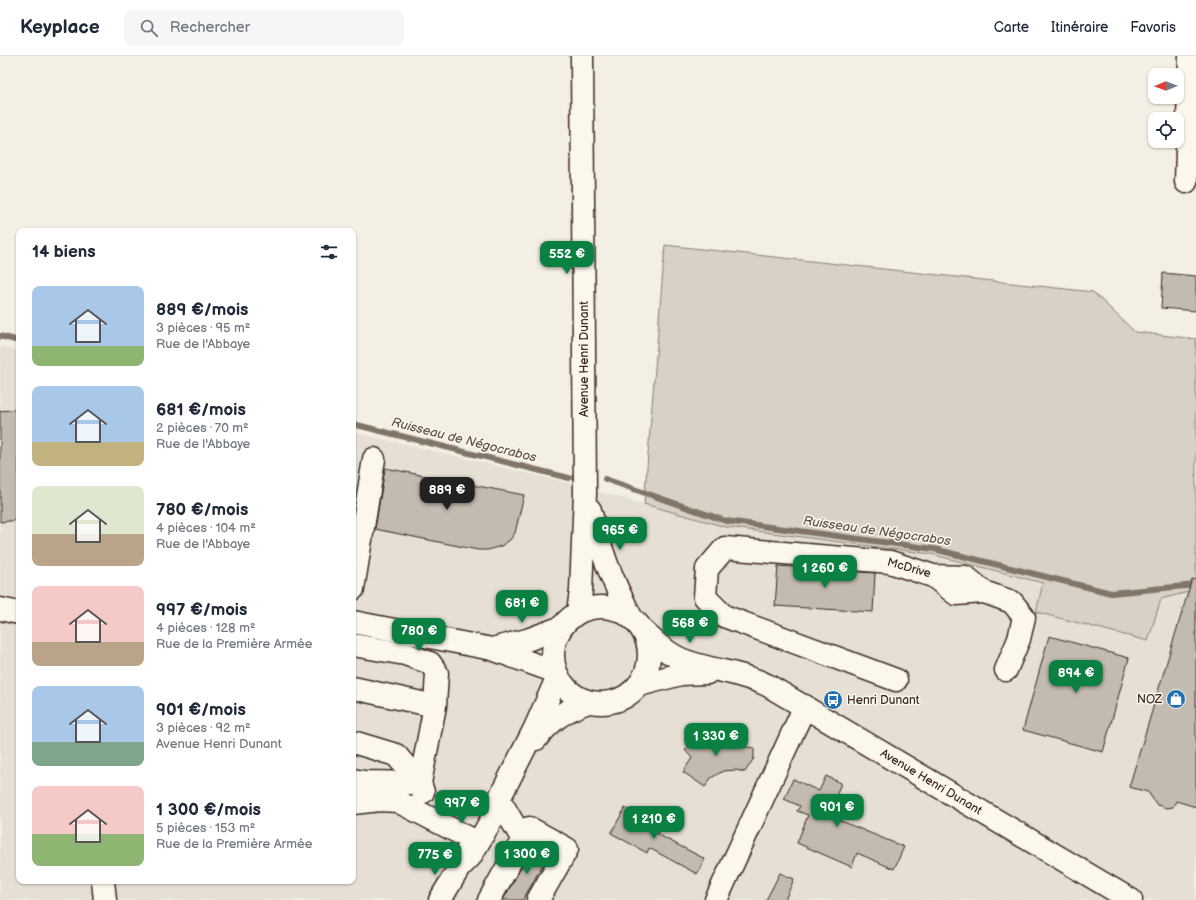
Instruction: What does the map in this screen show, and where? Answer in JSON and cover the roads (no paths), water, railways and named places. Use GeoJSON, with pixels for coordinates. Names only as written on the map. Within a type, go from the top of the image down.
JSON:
{"type":"FeatureCollection","features":[{"type":"Feature","properties":{"kind":"main road","name":"Avenue Henri Dunant"},"geometry":{"type":"LineString","coordinates":[[578,612],[581,591],[585,493],[582,56]]}},
{"type":"Feature","properties":{"kind":"main road"},"geometry":{"type":"LineString","coordinates":[[1186,182],[1190,56]]}},
{"type":"Feature","properties":{"kind":"main road"},"geometry":{"type":"LineString","coordinates":[[356,570],[374,459]]}},
{"type":"Feature","properties":{"kind":"main road","name":"Avenue Henri Dunant"},"geometry":{"type":"LineString","coordinates":[[585,493],[600,544],[617,590],[637,624],[661,647],[683,660],[756,679],[805,706],[1131,900]]}},
{"type":"Feature","properties":{"kind":"main road","name":"McDrive"},"geometry":{"type":"LineString","coordinates":[[896,680],[724,616],[705,597],[707,568],[725,548],[890,562],[933,576],[966,577],[984,592],[1012,602],[1024,617],[1019,639],[1006,670]]}},
{"type":"Feature","properties":{"kind":"main road"},"geometry":{"type":"LineString","coordinates":[[605,607],[619,610],[637,624],[648,645],[649,659],[646,673],[639,686],[621,699],[604,703],[588,702],[565,688],[557,674],[553,656],[555,641],[562,627],[578,612],[591,608],[605,607]]}},
{"type":"Feature","properties":{"kind":"main road"},"geometry":{"type":"LineString","coordinates":[[0,609],[16,612]]}},
{"type":"Feature","properties":{"kind":"main road"},"geometry":{"type":"LineString","coordinates":[[356,623],[492,649],[557,674]]}},
{"type":"Feature","properties":{"kind":"main road"},"geometry":{"type":"LineString","coordinates":[[492,649],[527,640],[562,627]]}},
{"type":"Feature","properties":{"kind":"main road"},"geometry":{"type":"LineString","coordinates":[[356,646],[405,654],[430,662],[437,673],[435,706],[420,783]]}},
{"type":"Feature","properties":{"kind":"main road","name":"Avenue Henri Dunant"},"geometry":{"type":"LineString","coordinates":[[639,686],[681,674],[728,672]]}},
{"type":"Feature","properties":{"kind":"main road"},"geometry":{"type":"LineString","coordinates":[[440,900],[459,868],[470,857],[496,812],[499,799],[520,759],[557,674]]}},
{"type":"Feature","properties":{"kind":"main road"},"geometry":{"type":"LineString","coordinates":[[356,689],[435,706]]}},
{"type":"Feature","properties":{"kind":"main road"},"geometry":{"type":"LineString","coordinates":[[520,759],[555,718],[563,712],[588,702]]}},
{"type":"Feature","properties":{"kind":"main road"},"geometry":{"type":"LineString","coordinates":[[716,900],[805,706]]}},
{"type":"Feature","properties":{"kind":"main road"},"geometry":{"type":"LineString","coordinates":[[356,743],[396,755],[420,783],[429,816]]}},
{"type":"Feature","properties":{"kind":"main road"},"geometry":{"type":"LineString","coordinates":[[356,781],[420,783]]}},
{"type":"Feature","properties":{"kind":"main road"},"geometry":{"type":"LineString","coordinates":[[499,799],[523,840]]}},
{"type":"Feature","properties":{"kind":"main road"},"geometry":{"type":"LineString","coordinates":[[459,868],[463,854],[473,840],[489,808],[499,799]]}},
{"type":"Feature","properties":{"kind":"main road"},"geometry":{"type":"LineString","coordinates":[[356,803],[380,800],[397,802],[429,816],[473,840]]}},
{"type":"Feature","properties":{"kind":"main road"},"geometry":{"type":"LineString","coordinates":[[489,900],[529,828],[567,849],[538,900]]}},
{"type":"Feature","properties":{"kind":"main road"},"geometry":{"type":"LineString","coordinates":[[103,884],[105,900]]}},
{"type":"Feature","properties":{"kind":"waterway","name":"Ruisseau de Négocrabos"},"geometry":{"type":"LineString","coordinates":[[0,336],[16,340]]}},
{"type":"Feature","properties":{"kind":"waterway","name":"Ruisseau de Négocrabos"},"geometry":{"type":"LineString","coordinates":[[356,425],[569,478]]}},
{"type":"Feature","properties":{"kind":"waterway","name":"Ruisseau de Négocrabos"},"geometry":{"type":"LineString","coordinates":[[605,479],[726,521],[934,549],[1111,593],[1196,585]]}},
{"type":"Feature","properties":{"kind":"place","name":"NOZ"},"geometry":{"type":"Point","coordinates":[1176,699]}},
{"type":"Feature","properties":{"kind":"place","name":"Henri Dunant"},"geometry":{"type":"Point","coordinates":[833,700]}}]}
